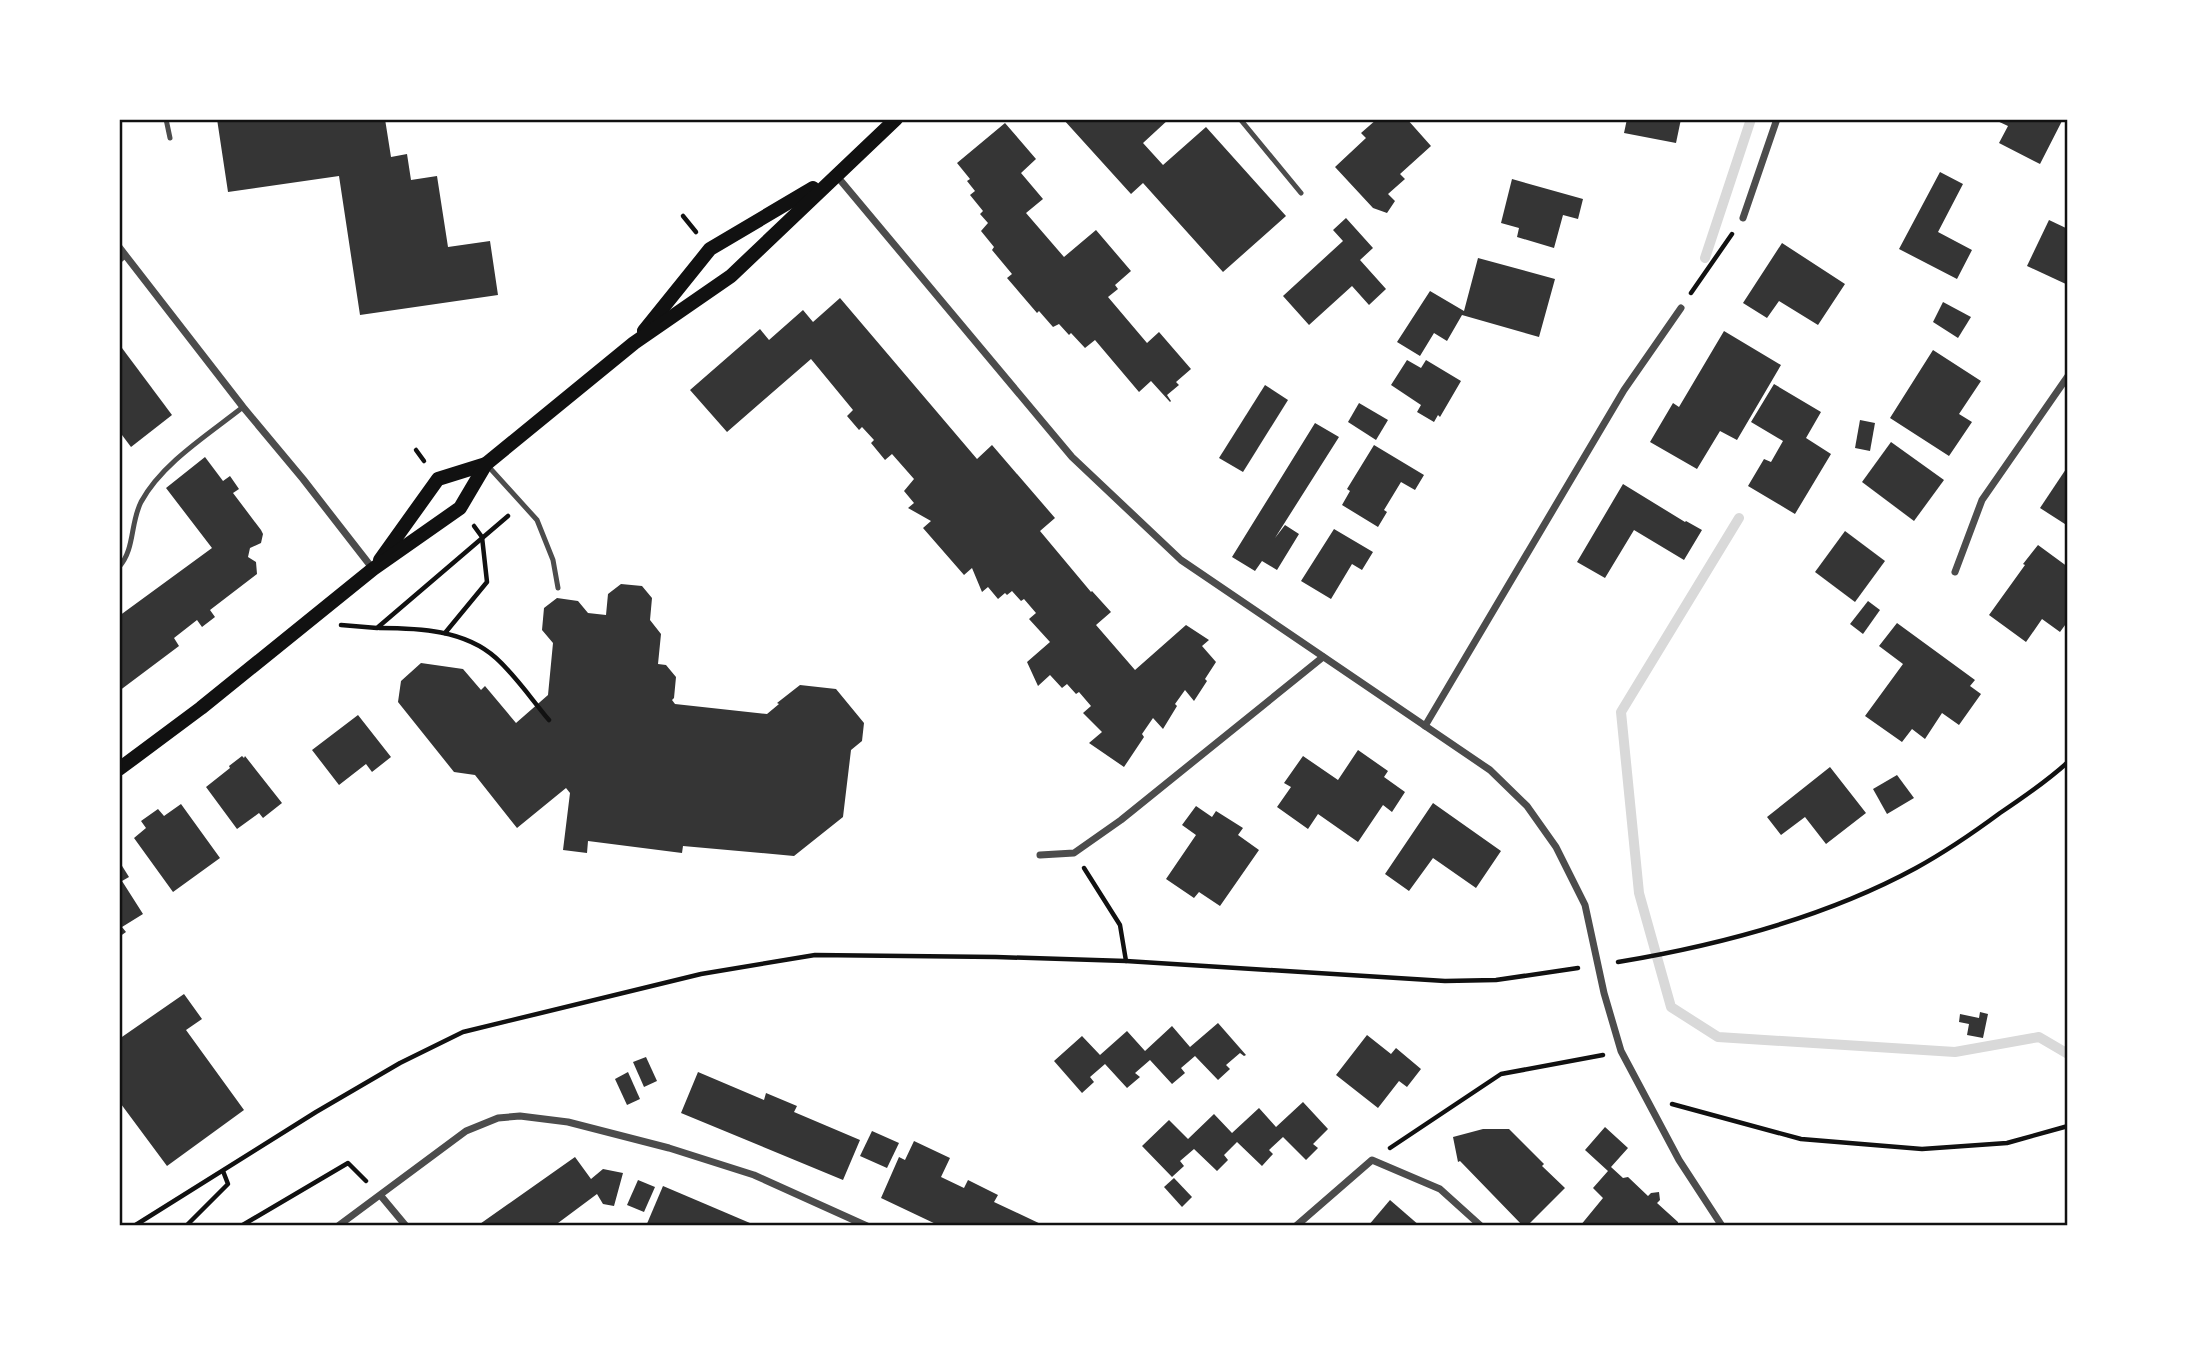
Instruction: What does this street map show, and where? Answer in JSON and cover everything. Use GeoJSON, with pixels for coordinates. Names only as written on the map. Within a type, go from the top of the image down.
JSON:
{"type":"FeatureCollection","features":[{"type":"Feature","properties":{"kind":"main road"},"geometry":{"type":"LineString","coordinates":[[119,769],[201,708],[373,569],[460,508],[486,464],[634,343],[731,276],[896,119]]}},
{"type":"Feature","properties":{"kind":"main road"},"geometry":{"type":"LineString","coordinates":[[634,343],[710,249],[836,175]]}},
{"type":"Feature","properties":{"kind":"main road"},"geometry":{"type":"LineString","coordinates":[[373,569],[438,479],[486,464]]}},
{"type":"Feature","properties":{"kind":"street"},"geometry":{"type":"LineString","coordinates":[[1743,218],[1777,119]]}},
{"type":"Feature","properties":{"kind":"street"},"geometry":{"type":"LineString","coordinates":[[836,175],[1072,457],[1181,560],[1490,770],[1527,806],[1556,846],[1585,905],[1604,993],[1621,1051],[1679,1160],[1722,1226]]}},
{"type":"Feature","properties":{"kind":"street"},"geometry":{"type":"LineString","coordinates":[[119,247],[122,259],[303,478],[373,569]]}},
{"type":"Feature","properties":{"kind":"street"},"geometry":{"type":"LineString","coordinates":[[1424,726],[1624,390],[1681,308]]}},
{"type":"Feature","properties":{"kind":"street"},"geometry":{"type":"LineString","coordinates":[[1955,572],[1982,500],[2068,376]]}},
{"type":"Feature","properties":{"kind":"street"},"geometry":{"type":"LineString","coordinates":[[1040,855],[1074,853],[1121,820],[1322,657]]}},
{"type":"Feature","properties":{"kind":"street"},"geometry":{"type":"LineString","coordinates":[[338,1226],[466,1131],[498,1118],[520,1116],[568,1122],[670,1148],[742,1171],[867,1226]]}},
{"type":"Feature","properties":{"kind":"street"},"geometry":{"type":"LineString","coordinates":[[1296,1226],[1372,1160],[1440,1189],[1481,1226]]}},
{"type":"Feature","properties":{"kind":"street"},"geometry":{"type":"LineString","coordinates":[[381,1196],[406,1226]]}},
{"type":"Feature","properties":{"kind":"lane"},"geometry":{"type":"LineString","coordinates":[[166,119],[170,138]]}},
{"type":"Feature","properties":{"kind":"lane"},"geometry":{"type":"LineString","coordinates":[[1240,119],[1301,192]]}},
{"type":"Feature","properties":{"kind":"lane"},"geometry":{"type":"LineString","coordinates":[[119,567],[128,554],[137,512],[152,485],[163,472],[243,407]]}},
{"type":"Feature","properties":{"kind":"lane"},"geometry":{"type":"LineString","coordinates":[[486,464],[537,520],[553,560],[558,588]]}},
{"type":"Feature","properties":{"kind":"path"},"geometry":{"type":"LineString","coordinates":[[1681,308],[1743,218]]}},
{"type":"Feature","properties":{"kind":"path"},"geometry":{"type":"LineString","coordinates":[[377,628],[522,504]]}},
{"type":"Feature","properties":{"kind":"path"},"geometry":{"type":"LineString","coordinates":[[444,633],[487,582],[482,537]]}},
{"type":"Feature","properties":{"kind":"path"},"geometry":{"type":"LineString","coordinates":[[307,622],[410,628],[444,633],[477,645],[496,658],[549,720]]}},
{"type":"Feature","properties":{"kind":"path"},"geometry":{"type":"LineString","coordinates":[[1683,951],[1775,926],[1833,905],[1915,868],[1965,838],[2050,778],[2068,762]]}},
{"type":"Feature","properties":{"kind":"path"},"geometry":{"type":"LineString","coordinates":[[1074,853],[1120,925],[1126,961]]}},
{"type":"Feature","properties":{"kind":"path"},"geometry":{"type":"LineString","coordinates":[[134,1226],[316,1112],[400,1063],[463,1032],[701,974],[815,955],[1126,961],[1445,981],[1496,980],[1535,975]]}},
{"type":"Feature","properties":{"kind":"path"},"geometry":{"type":"LineString","coordinates":[[1372,1160],[1501,1074],[1608,1054]]}},
{"type":"Feature","properties":{"kind":"path"},"geometry":{"type":"LineString","coordinates":[[1644,1096],[1801,1139],[1854,1145],[1922,1149],[2007,1143],[2068,1126]]}},
{"type":"Feature","properties":{"kind":"path"},"geometry":{"type":"LineString","coordinates":[[241,1226],[348,1163],[381,1196]]}},
{"type":"Feature","properties":{"kind":"path"},"geometry":{"type":"LineString","coordinates":[[186,1226],[228,1184],[223,1171]]}},
{"type":"Feature","properties":{"kind":"building"},"geometry":{"type":"Polygon","coordinates":[[[217,119],[385,119],[391,157],[407,154],[411,180],[437,176],[448,247],[490,241],[498,295],[360,315],[339,176],[228,192],[217,119]]]}},
{"type":"Feature","properties":{"kind":"building"},"geometry":{"type":"Polygon","coordinates":[[[1063,119],[1169,119],[1143,143],[1163,165],[1206,127],[1286,216],[1223,272],[1143,183],[1131,194],[1063,119]]]}},
{"type":"Feature","properties":{"kind":"building"},"geometry":{"type":"Polygon","coordinates":[[[1377,119],[1407,119],[1431,146],[1400,174],[1405,179],[1388,194],[1395,201],[1387,213],[1373,208],[1335,167],[1366,138],[1361,133],[1377,119]]]}},
{"type":"Feature","properties":{"kind":"building"},"geometry":{"type":"Polygon","coordinates":[[[1627,119],[1681,119],[1676,143],[1624,133],[1627,119]]]}},
{"type":"Feature","properties":{"kind":"building"},"geometry":{"type":"Polygon","coordinates":[[[1993,119],[2063,119],[2040,164],[1999,143],[2008,126],[1993,119]]]}},
{"type":"Feature","properties":{"kind":"building"},"geometry":{"type":"Polygon","coordinates":[[[1005,123],[1036,159],[1021,173],[1043,199],[1026,213],[1064,257],[1096,230],[1131,271],[1115,285],[1118,289],[1108,297],[1147,343],[1159,332],[1191,369],[1176,382],[1179,385],[1167,395],[1170,402],[1151,381],[1139,392],[1095,340],[1085,348],[1059,324],[1053,327],[1007,278],[1012,274],[992,250],[994,247],[981,231],[988,223],[980,214],[983,211],[970,195],[975,191],[967,181],[970,179],[957,163],[1005,123]]]}},
{"type":"Feature","properties":{"kind":"building"},"geometry":{"type":"Polygon","coordinates":[[[1940,172],[1963,184],[1938,232],[1972,250],[1957,279],[1899,249],[1940,172]]]}},
{"type":"Feature","properties":{"kind":"building"},"geometry":{"type":"Polygon","coordinates":[[[1512,179],[1583,199],[1578,219],[1563,215],[1554,248],[1517,237],[1519,228],[1501,223],[1512,179]]]}},
{"type":"Feature","properties":{"kind":"building"},"geometry":{"type":"Polygon","coordinates":[[[1346,218],[1373,248],[1360,260],[1386,289],[1369,305],[1352,286],[1309,325],[1283,296],[1343,241],[1333,230],[1346,218]]]}},
{"type":"Feature","properties":{"kind":"building"},"geometry":{"type":"Polygon","coordinates":[[[2049,220],[2068,229],[2068,285],[2027,266],[2049,220]]]}},
{"type":"Feature","properties":{"kind":"building"},"geometry":{"type":"Polygon","coordinates":[[[1782,243],[1845,284],[1818,325],[1779,301],[1767,318],[1743,303],[1782,243]]]}},
{"type":"Feature","properties":{"kind":"building"},"geometry":{"type":"Polygon","coordinates":[[[1478,258],[1555,279],[1539,337],[1462,315],[1447,341],[1434,333],[1420,356],[1397,342],[1430,291],[1464,311],[1478,258]]]}},
{"type":"Feature","properties":{"kind":"building"},"geometry":{"type":"Polygon","coordinates":[[[840,298],[977,459],[992,445],[1055,518],[1040,531],[1111,612],[1096,625],[1135,670],[1186,625],[1209,640],[1202,646],[1216,662],[1194,701],[1185,690],[1163,729],[1153,718],[1124,767],[1089,743],[1102,732],[1083,713],[1091,706],[1079,692],[1076,694],[1067,684],[1062,688],[1050,675],[1038,686],[1027,662],[1050,642],[1029,619],[1036,613],[1024,599],[1021,601],[1012,591],[998,599],[988,587],[982,592],[972,568],[964,575],[923,528],[931,521],[908,508],[914,503],[904,491],[914,479],[892,454],[885,460],[871,443],[874,440],[862,427],[859,430],[847,416],[853,410],[811,359],[727,432],[690,390],[760,329],[769,340],[803,310],[813,322],[840,298]]]}},
{"type":"Feature","properties":{"kind":"building"},"geometry":{"type":"Polygon","coordinates":[[[1943,302],[1971,317],[1958,338],[1933,322],[1943,302]]]}},
{"type":"Feature","properties":{"kind":"building"},"geometry":{"type":"Polygon","coordinates":[[[1724,331],[1781,365],[1737,440],[1720,431],[1697,469],[1650,442],[1673,403],[1679,407],[1724,331]]]}},
{"type":"Feature","properties":{"kind":"building"},"geometry":{"type":"Polygon","coordinates":[[[119,344],[172,415],[131,447],[119,431],[119,344]]]}},
{"type":"Feature","properties":{"kind":"building"},"geometry":{"type":"Polygon","coordinates":[[[1933,350],[1981,381],[1959,414],[1972,422],[1949,456],[1890,418],[1933,350]]]}},
{"type":"Feature","properties":{"kind":"building"},"geometry":{"type":"Polygon","coordinates":[[[1407,360],[1421,368],[1426,360],[1461,381],[1440,417],[1438,415],[1434,422],[1417,412],[1421,405],[1391,385],[1407,360]]]}},
{"type":"Feature","properties":{"kind":"building"},"geometry":{"type":"Polygon","coordinates":[[[1774,384],[1821,412],[1806,438],[1831,454],[1795,514],[1748,486],[1764,459],[1771,462],[1783,441],[1751,422],[1774,384]]]}},
{"type":"Feature","properties":{"kind":"building"},"geometry":{"type":"Polygon","coordinates":[[[1265,385],[1288,400],[1243,472],[1219,458],[1265,385]]]}},
{"type":"Feature","properties":{"kind":"building"},"geometry":{"type":"Polygon","coordinates":[[[1359,403],[1388,420],[1376,440],[1348,422],[1359,403]]]}},
{"type":"Feature","properties":{"kind":"building"},"geometry":{"type":"Polygon","coordinates":[[[1860,420],[1875,423],[1870,451],[1855,448],[1860,420]]]}},
{"type":"Feature","properties":{"kind":"building"},"geometry":{"type":"Polygon","coordinates":[[[1315,423],[1339,437],[1275,538],[1285,525],[1299,534],[1277,570],[1262,561],[1255,571],[1232,557],[1315,423]]]}},
{"type":"Feature","properties":{"kind":"building"},"geometry":{"type":"Polygon","coordinates":[[[1891,442],[1944,480],[1914,521],[1862,482],[1891,442]]]}},
{"type":"Feature","properties":{"kind":"building"},"geometry":{"type":"Polygon","coordinates":[[[1374,445],[1424,475],[1415,490],[1401,482],[1384,510],[1387,512],[1378,527],[1342,505],[1350,491],[1347,489],[1374,445]]]}},
{"type":"Feature","properties":{"kind":"building"},"geometry":{"type":"Polygon","coordinates":[[[205,457],[223,481],[230,476],[239,489],[233,493],[263,534],[261,543],[250,548],[248,557],[256,562],[257,574],[210,610],[215,617],[202,627],[197,620],[174,638],[179,646],[119,691],[119,616],[212,548],[166,488],[205,457]]]}},
{"type":"Feature","properties":{"kind":"building"},"geometry":{"type":"Polygon","coordinates":[[[2068,466],[2068,526],[2040,508],[2068,466]]]}},
{"type":"Feature","properties":{"kind":"building"},"geometry":{"type":"Polygon","coordinates":[[[1623,484],[1702,530],[1684,560],[1634,530],[1605,578],[1577,562],[1623,484]]]}},
{"type":"Feature","properties":{"kind":"building"},"geometry":{"type":"Polygon","coordinates":[[[1334,529],[1373,552],[1362,570],[1352,564],[1331,599],[1301,581],[1334,529]]]}},
{"type":"Feature","properties":{"kind":"building"},"geometry":{"type":"Polygon","coordinates":[[[1845,531],[1885,561],[1855,602],[1815,572],[1845,531]]]}},
{"type":"Feature","properties":{"kind":"building"},"geometry":{"type":"Polygon","coordinates":[[[2038,545],[2068,567],[2068,621],[2060,632],[2042,619],[2026,642],[1989,615],[2038,545]]]}},
{"type":"Feature","properties":{"kind":"building"},"geometry":{"type":"Polygon","coordinates":[[[621,584],[642,586],[652,598],[650,620],[661,634],[658,664],[666,665],[676,677],[672,700],[675,704],[767,714],[800,685],[836,689],[864,723],[862,741],[851,750],[843,817],[794,856],[683,846],[682,853],[588,841],[587,853],[563,850],[570,793],[566,788],[517,828],[475,775],[454,772],[398,702],[401,681],[421,663],[463,669],[481,690],[485,686],[516,723],[548,695],[553,643],[542,630],[544,608],[557,598],[578,601],[588,613],[606,615],[608,594],[621,584]]]}},
{"type":"Feature","properties":{"kind":"building"},"geometry":{"type":"Polygon","coordinates":[[[1868,601],[1880,610],[1863,634],[1850,624],[1868,601]]]}},
{"type":"Feature","properties":{"kind":"building"},"geometry":{"type":"Polygon","coordinates":[[[1897,623],[1975,680],[1970,686],[1981,694],[1959,725],[1942,713],[1925,739],[1912,729],[1902,742],[1865,716],[1903,664],[1879,646],[1897,623]]]}},
{"type":"Feature","properties":{"kind":"building"},"geometry":{"type":"Polygon","coordinates":[[[358,715],[391,757],[372,772],[366,764],[339,785],[312,750],[358,715]]]}},
{"type":"Feature","properties":{"kind":"building"},"geometry":{"type":"Polygon","coordinates":[[[1358,750],[1388,771],[1384,777],[1405,792],[1392,812],[1383,805],[1358,842],[1318,814],[1308,829],[1277,807],[1291,787],[1284,783],[1303,756],[1338,780],[1358,750]]]}},
{"type":"Feature","properties":{"kind":"building"},"geometry":{"type":"Polygon","coordinates":[[[245,756],[282,803],[263,818],[259,813],[237,829],[206,787],[245,756]]]}},
{"type":"Feature","properties":{"kind":"building"},"geometry":{"type":"Polygon","coordinates":[[[1830,767],[1866,813],[1826,844],[1805,817],[1781,835],[1767,817],[1830,767]]]}},
{"type":"Feature","properties":{"kind":"building"},"geometry":{"type":"Polygon","coordinates":[[[1897,775],[1914,798],[1887,814],[1873,789],[1897,775]]]}},
{"type":"Feature","properties":{"kind":"building"},"geometry":{"type":"Polygon","coordinates":[[[1433,803],[1501,851],[1476,888],[1433,858],[1409,891],[1385,874],[1433,803]]]}},
{"type":"Feature","properties":{"kind":"building"},"geometry":{"type":"Polygon","coordinates":[[[181,804],[220,858],[173,892],[134,838],[146,828],[141,821],[158,809],[164,816],[181,804]]]}},
{"type":"Feature","properties":{"kind":"building"},"geometry":{"type":"Polygon","coordinates":[[[1196,806],[1212,817],[1216,811],[1243,828],[1238,835],[1259,850],[1220,906],[1199,892],[1194,898],[1166,879],[1196,835],[1182,825],[1196,806]]]}},
{"type":"Feature","properties":{"kind":"building"},"geometry":{"type":"Polygon","coordinates":[[[119,861],[129,877],[122,881],[143,914],[122,927],[126,932],[119,937],[119,861]]]}},
{"type":"Feature","properties":{"kind":"building"},"geometry":{"type":"Polygon","coordinates":[[[184,994],[202,1019],[186,1030],[244,1110],[167,1166],[121,1104],[119,1105],[119,1039],[184,994]]]}},
{"type":"Feature","properties":{"kind":"building"},"geometry":{"type":"Polygon","coordinates":[[[1980,1012],[1988,1014],[1983,1038],[1967,1035],[1969,1024],[1959,1022],[1960,1014],[1979,1018],[1980,1012]]]}},
{"type":"Feature","properties":{"kind":"building"},"geometry":{"type":"Polygon","coordinates":[[[1218,1023],[1246,1055],[1240,1053],[1226,1065],[1230,1069],[1218,1080],[1195,1056],[1181,1068],[1185,1073],[1172,1084],[1150,1060],[1135,1073],[1140,1077],[1127,1088],[1105,1064],[1090,1077],[1094,1082],[1082,1093],[1054,1061],[1082,1036],[1100,1055],[1127,1031],[1145,1051],[1172,1026],[1190,1047],[1218,1023]]]}},
{"type":"Feature","properties":{"kind":"building"},"geometry":{"type":"Polygon","coordinates":[[[1367,1035],[1391,1054],[1396,1048],[1421,1069],[1407,1087],[1399,1081],[1378,1108],[1336,1075],[1367,1035]]]}},
{"type":"Feature","properties":{"kind":"building"},"geometry":{"type":"Polygon","coordinates":[[[646,1057],[657,1081],[644,1087],[633,1062],[646,1057]]]}},
{"type":"Feature","properties":{"kind":"building"},"geometry":{"type":"Polygon","coordinates":[[[628,1072],[640,1099],[627,1105],[615,1079],[628,1072]]]}},
{"type":"Feature","properties":{"kind":"building"},"geometry":{"type":"Polygon","coordinates":[[[698,1072],[764,1100],[766,1093],[797,1106],[794,1112],[860,1140],[843,1180],[681,1113],[698,1072]]]}},
{"type":"Feature","properties":{"kind":"building"},"geometry":{"type":"Polygon","coordinates":[[[1303,1102],[1328,1129],[1313,1144],[1318,1148],[1306,1160],[1283,1137],[1269,1150],[1273,1154],[1262,1166],[1237,1142],[1224,1155],[1228,1160],[1217,1171],[1194,1149],[1180,1161],[1184,1166],[1172,1177],[1142,1146],[1169,1120],[1188,1139],[1214,1114],[1232,1133],[1259,1108],[1276,1127],[1303,1102]]]}},
{"type":"Feature","properties":{"kind":"building"},"geometry":{"type":"Polygon","coordinates":[[[1605,1127],[1628,1148],[1611,1167],[1623,1178],[1628,1177],[1648,1196],[1659,1192],[1660,1200],[1657,1203],[1678,1222],[1678,1226],[1580,1226],[1603,1198],[1593,1188],[1608,1171],[1585,1150],[1605,1127]]]}},
{"type":"Feature","properties":{"kind":"building"},"geometry":{"type":"Polygon","coordinates":[[[1483,1129],[1509,1129],[1565,1188],[1527,1226],[1523,1226],[1460,1161],[1458,1162],[1453,1137],[1483,1129]]]}},
{"type":"Feature","properties":{"kind":"building"},"geometry":{"type":"Polygon","coordinates":[[[872,1131],[899,1143],[887,1168],[860,1156],[872,1131]]]}},
{"type":"Feature","properties":{"kind":"building"},"geometry":{"type":"Polygon","coordinates":[[[914,1141],[950,1158],[941,1177],[964,1188],[968,1180],[998,1195],[994,1202],[1045,1226],[940,1226],[881,1198],[899,1157],[905,1160],[914,1141]]]}},
{"type":"Feature","properties":{"kind":"building"},"geometry":{"type":"Polygon","coordinates":[[[575,1157],[591,1179],[603,1169],[623,1173],[614,1206],[603,1204],[597,1194],[554,1226],[477,1226],[575,1157]]]}},
{"type":"Feature","properties":{"kind":"building"},"geometry":{"type":"Polygon","coordinates":[[[1174,1178],[1192,1197],[1182,1207],[1164,1187],[1174,1178]]]}},
{"type":"Feature","properties":{"kind":"building"},"geometry":{"type":"Polygon","coordinates":[[[638,1180],[655,1187],[644,1212],[627,1205],[638,1180]]]}},
{"type":"Feature","properties":{"kind":"building"},"geometry":{"type":"Polygon","coordinates":[[[663,1186],[703,1203],[757,1226],[646,1226],[663,1186]]]}},
{"type":"Feature","properties":{"kind":"building"},"geometry":{"type":"Polygon","coordinates":[[[1390,1200],[1420,1226],[1368,1226],[1390,1200]]]}},
{"type":"Feature","properties":{"kind":"waterway"},"geometry":{"type":"LineString","coordinates":[[1705,258],[1751,119]]}},
{"type":"Feature","properties":{"kind":"waterway"},"geometry":{"type":"LineString","coordinates":[[1739,518],[1621,712],[1639,893],[1671,1007],[1718,1037],[1955,1052],[2039,1037],[2068,1054]]}}]}
